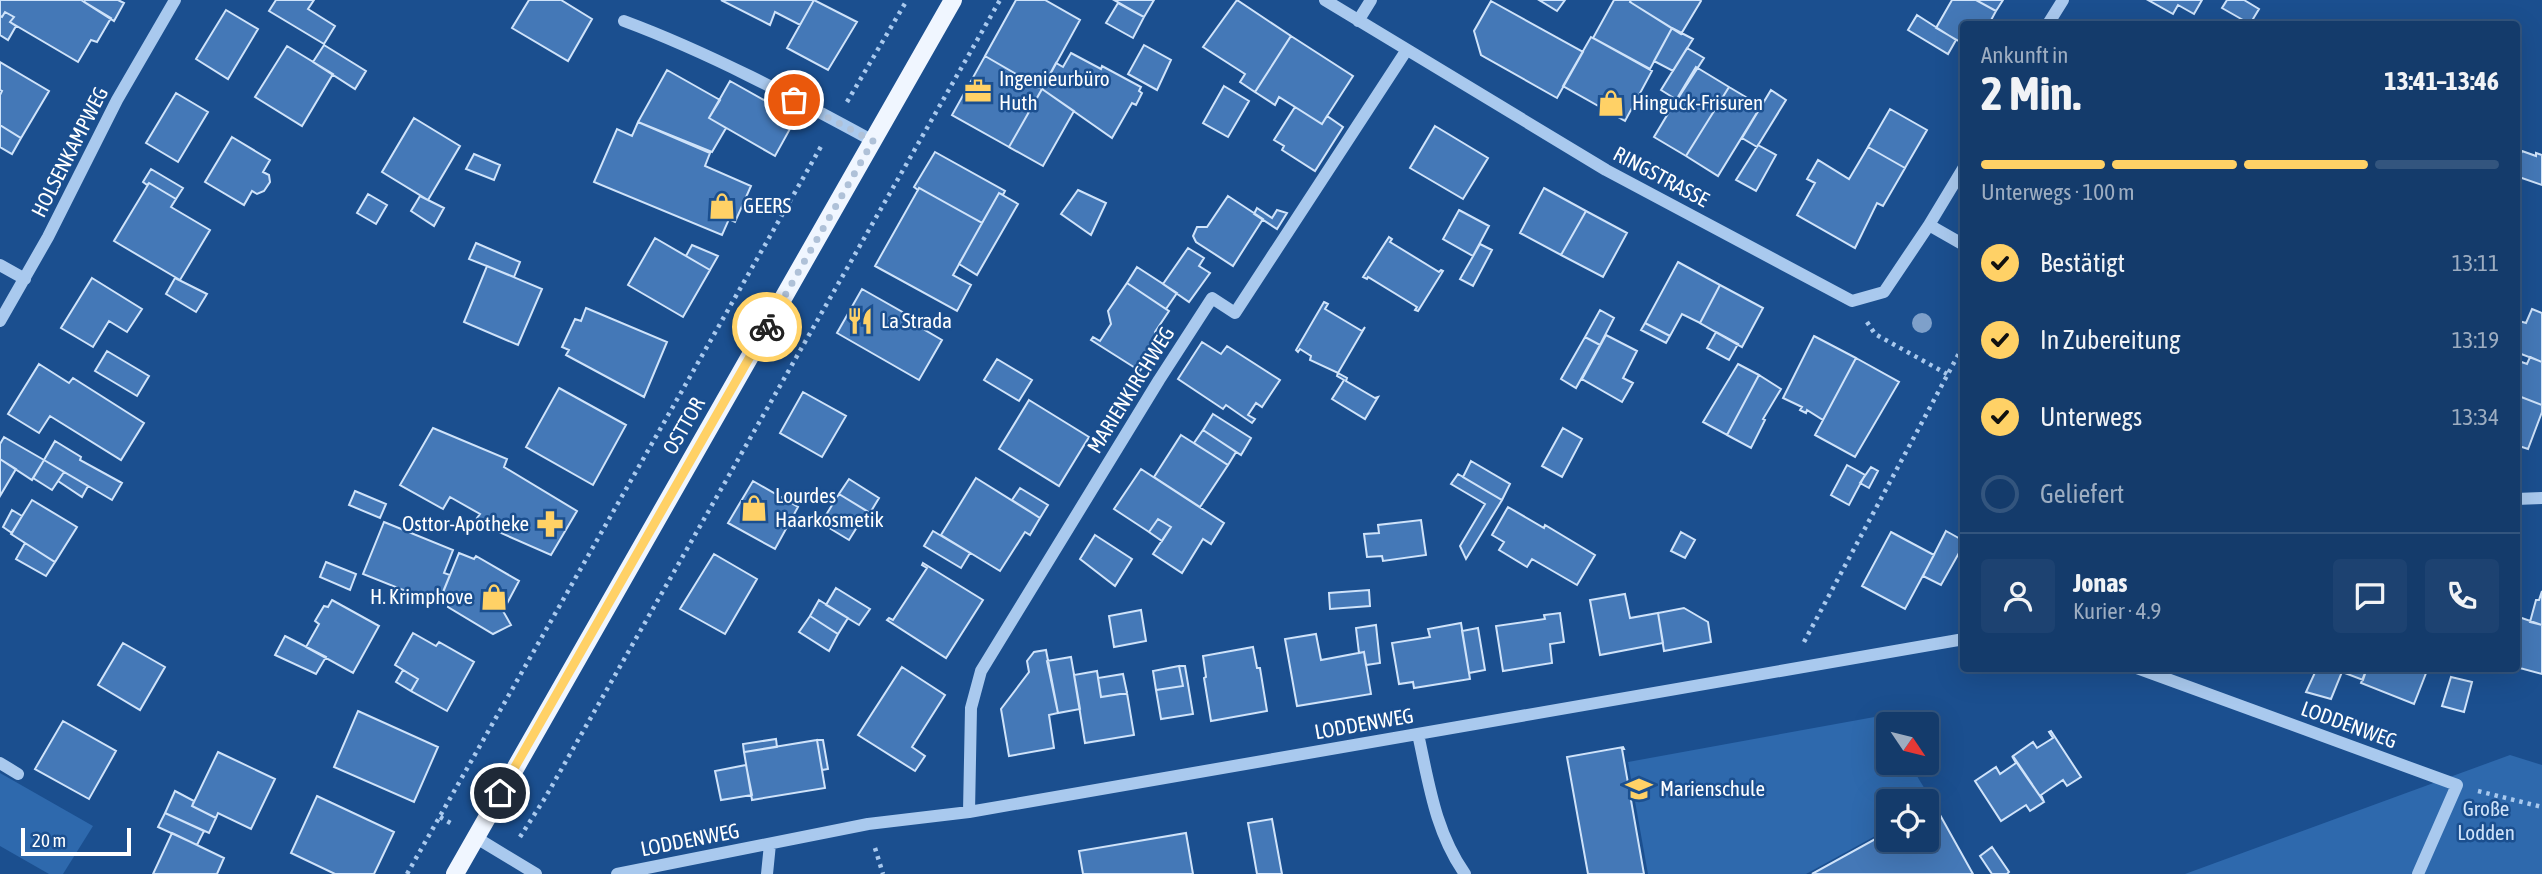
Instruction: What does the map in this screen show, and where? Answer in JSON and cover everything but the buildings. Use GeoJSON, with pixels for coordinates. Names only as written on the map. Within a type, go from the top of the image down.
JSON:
{"type":"FeatureCollection","features":[{"type":"Feature","properties":{"kind":"main road","name":"OSTTOR"},"geometry":{"type":"LineString","coordinates":[[455,874],[953,0]]}},
{"type":"Feature","properties":{"kind":"street","name":"HOLSENKAMPWEG"},"geometry":{"type":"LineString","coordinates":[[0,321],[48,237],[117,100],[175,0]]}},
{"type":"Feature","properties":{"kind":"street","name":"RINGSTRASSE"},"geometry":{"type":"LineString","coordinates":[[1325,0],[1606,170],[1852,301]]}},
{"type":"Feature","properties":{"kind":"street"},"geometry":{"type":"LineString","coordinates":[[1358,21],[1371,0]]}},
{"type":"Feature","properties":{"kind":"street"},"geometry":{"type":"LineString","coordinates":[[2051,21],[2063,0]]}},
{"type":"Feature","properties":{"kind":"street"},"geometry":{"type":"LineString","coordinates":[[624,21],[665,36],[873,141]]}},
{"type":"Feature","properties":{"kind":"street","name":"MARIENKIRCHWEG"},"geometry":{"type":"LineString","coordinates":[[969,812],[971,708],[981,671],[1212,298],[1235,313],[1406,51]]}},
{"type":"Feature","properties":{"kind":"street"},"geometry":{"type":"LineString","coordinates":[[1852,301],[1884,292],[1960,174]]}},
{"type":"Feature","properties":{"kind":"street"},"geometry":{"type":"LineString","coordinates":[[1929,225],[1960,243]]}},
{"type":"Feature","properties":{"kind":"street"},"geometry":{"type":"LineString","coordinates":[[0,265],[25,279]]}},
{"type":"Feature","properties":{"kind":"street"},"geometry":{"type":"LineString","coordinates":[[2520,499],[2542,498]]}},
{"type":"Feature","properties":{"kind":"street","name":"LODDENWEG"},"geometry":{"type":"LineString","coordinates":[[617,874],[868,824],[969,812],[1960,640]]}},
{"type":"Feature","properties":{"kind":"street","name":"LODDENWEG"},"geometry":{"type":"LineString","coordinates":[[2148,672],[2457,785]]}},
{"type":"Feature","properties":{"kind":"street"},"geometry":{"type":"LineString","coordinates":[[1418,734],[1440,829],[1450,853],[1465,874]]}},
{"type":"Feature","properties":{"kind":"street"},"geometry":{"type":"LineString","coordinates":[[0,764],[19,774]]}},
{"type":"Feature","properties":{"kind":"street"},"geometry":{"type":"LineString","coordinates":[[2418,874],[2457,785]]}},
{"type":"Feature","properties":{"kind":"street"},"geometry":{"type":"LineString","coordinates":[[475,837],[536,874]]}},
{"type":"Feature","properties":{"kind":"street","name":"LODDENWEG"},"geometry":{"type":"LineString","coordinates":[[766,874],[770,844]]}},
{"type":"Feature","properties":{"kind":"path"},"geometry":{"type":"LineString","coordinates":[[407,874],[906,0]]}},
{"type":"Feature","properties":{"kind":"path"},"geometry":{"type":"LineString","coordinates":[[507,857],[545,798],[1000,0]]}},
{"type":"Feature","properties":{"kind":"path"},"geometry":{"type":"LineString","coordinates":[[1852,301],[1875,334],[1947,374]]}},
{"type":"Feature","properties":{"kind":"path"},"geometry":{"type":"LineString","coordinates":[[1789,670],[1960,351]]}},
{"type":"Feature","properties":{"kind":"path"},"geometry":{"type":"LineString","coordinates":[[2457,785],[2542,807]]}},
{"type":"Feature","properties":{"kind":"green space"},"geometry":{"type":"Polygon","coordinates":[[[1876,717],[1876,775],[1916,775],[1925,789],[1876,789],[1876,836],[1806,874],[1648,874],[1628,762],[1876,717]]]}},
{"type":"Feature","properties":{"kind":"green space","name":"Große Lodden"},"geometry":{"type":"Polygon","coordinates":[[[2510,755],[2542,765],[2542,874],[2185,874],[2510,755]]]}},
{"type":"Feature","properties":{"kind":"green space"},"geometry":{"type":"Polygon","coordinates":[[[0,773],[93,826],[63,874],[49,874],[0,846],[0,773]]]}},
{"type":"Feature","properties":{"kind":"way so far"},"geometry":{"type":"LineString","coordinates":[[767,327],[873,141],[794,100]]}},
{"type":"Feature","properties":{"kind":"place","name":"Ingenieurbüro Huth"},"geometry":{"type":"Point","coordinates":[978,91]}},
{"type":"Feature","properties":{"kind":"place","name":"Hinguck-Frisuren"},"geometry":{"type":"Point","coordinates":[1611,103]}},
{"type":"Feature","properties":{"kind":"place","name":"GEERS"},"geometry":{"type":"Point","coordinates":[722,206]}},
{"type":"Feature","properties":{"kind":"place","name":"La Strada"},"geometry":{"type":"Point","coordinates":[860,321]}},
{"type":"Feature","properties":{"kind":"place","name":"Lourdes Haarkosmetik"},"geometry":{"type":"Point","coordinates":[754,508]}},
{"type":"Feature","properties":{"kind":"place","name":"Osttor-Apotheke"},"geometry":{"type":"Point","coordinates":[550,524]}},
{"type":"Feature","properties":{"kind":"place","name":"H. Krimphove"},"geometry":{"type":"Point","coordinates":[494,597]}},
{"type":"Feature","properties":{"kind":"place","name":"Marienschule"},"geometry":{"type":"Point","coordinates":[1639,789]}},
{"type":"Feature","properties":{"kind":"route"},"geometry":{"type":"LineString","coordinates":[[500,793],[767,327]]}}]}
